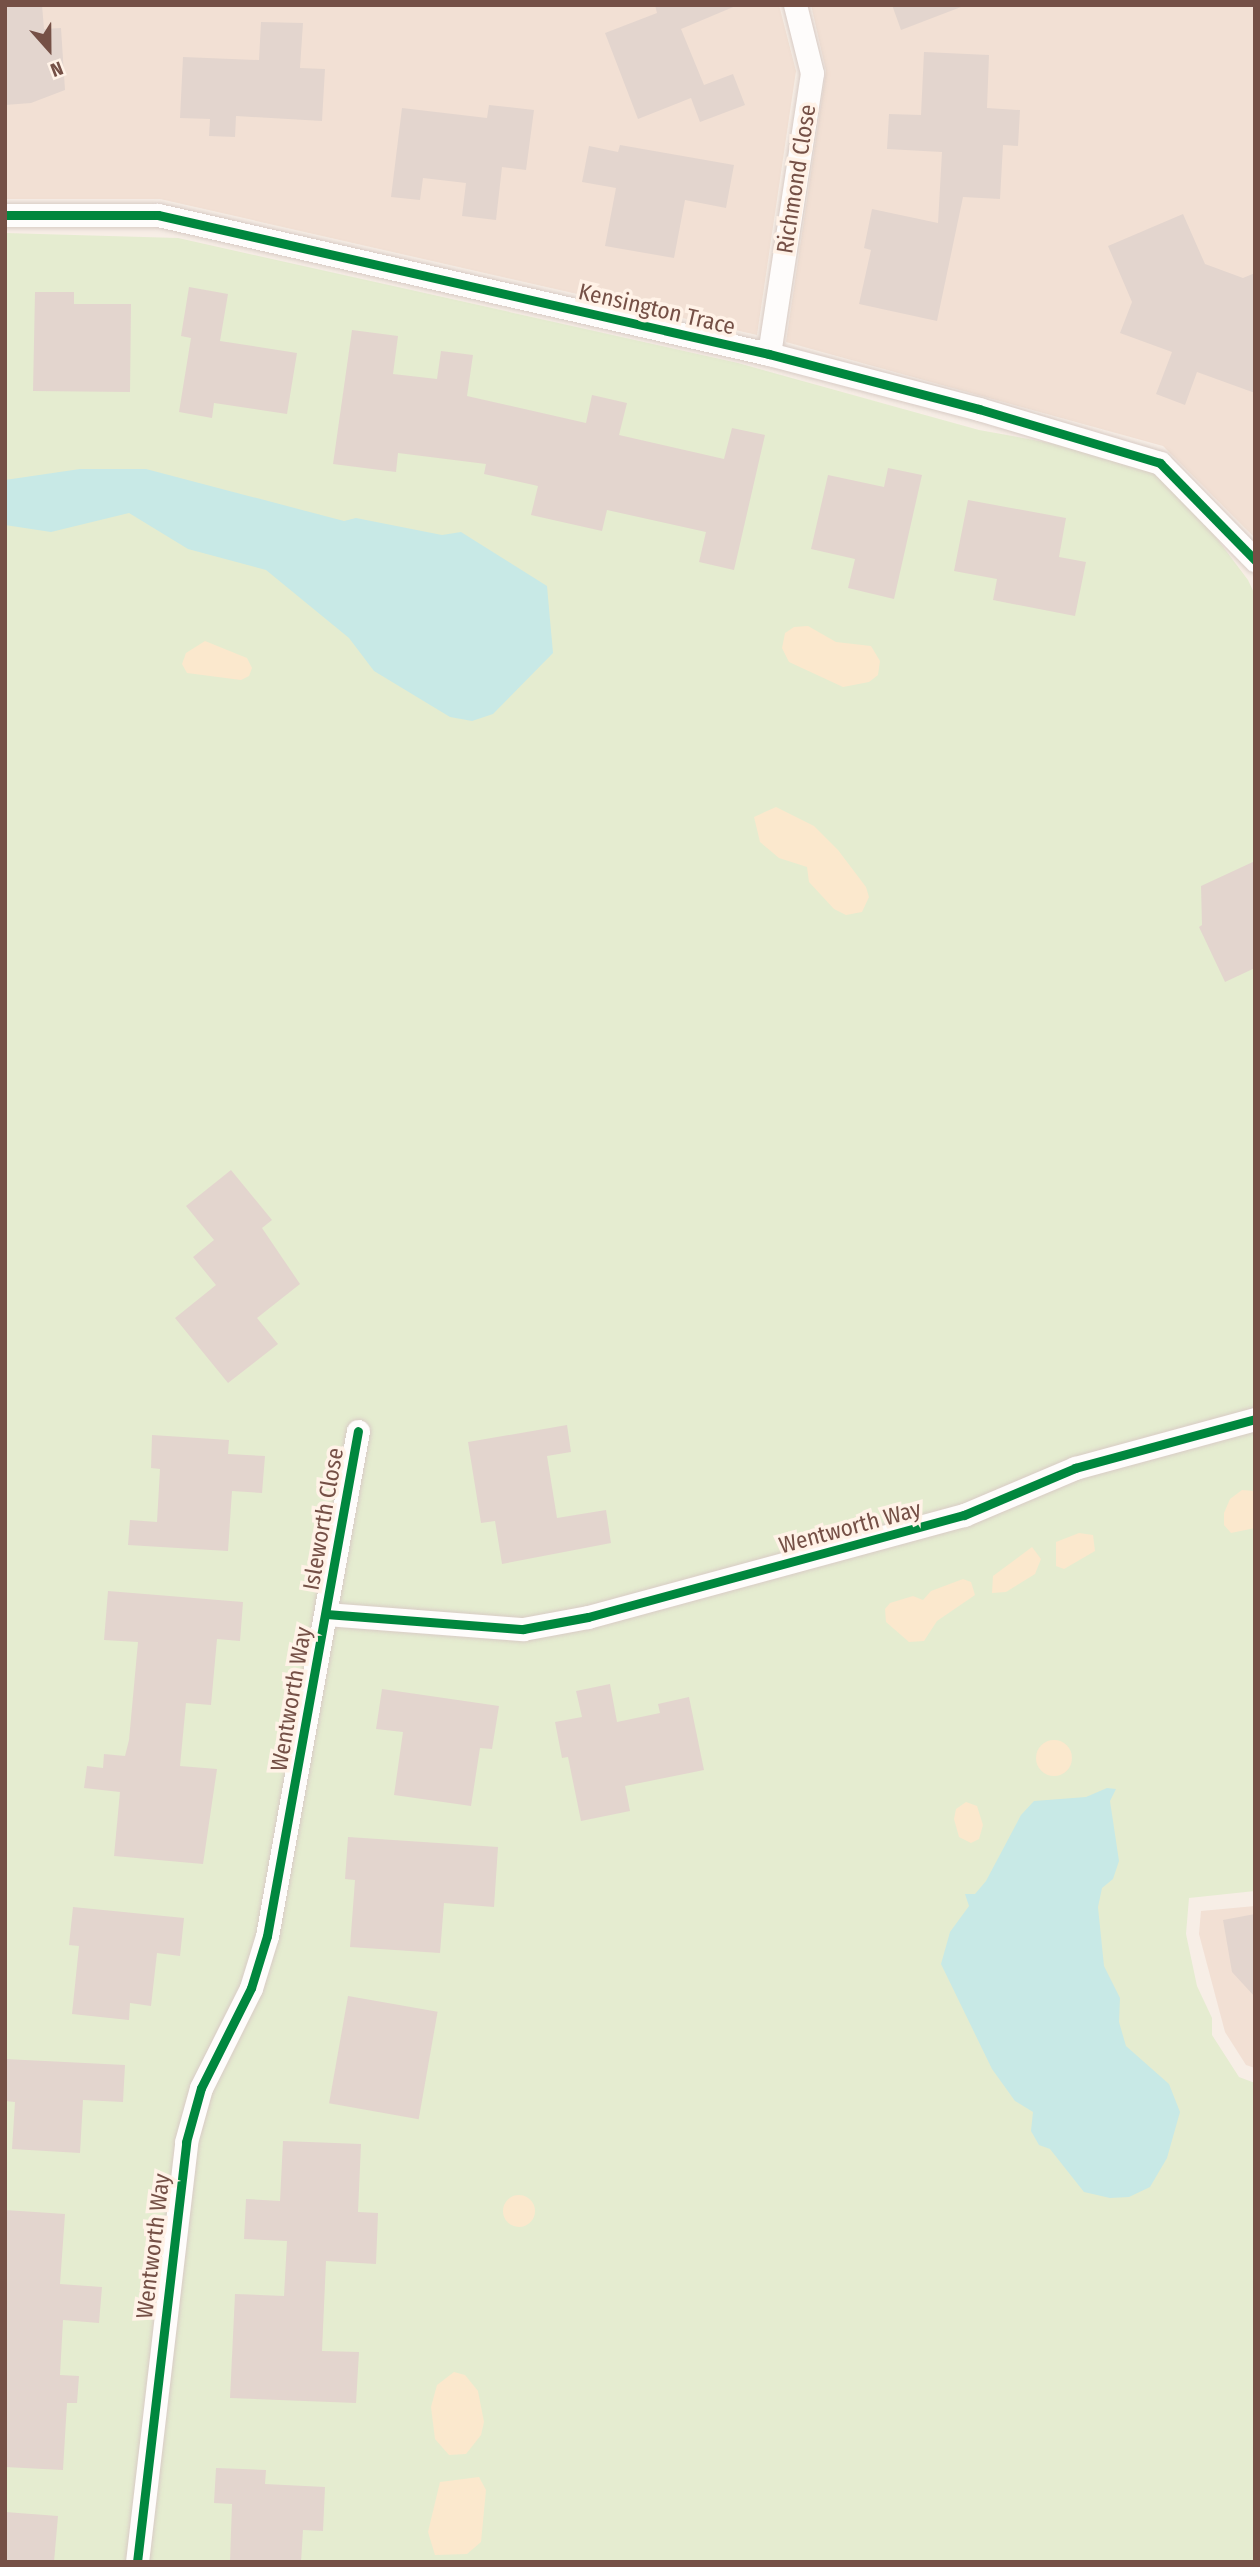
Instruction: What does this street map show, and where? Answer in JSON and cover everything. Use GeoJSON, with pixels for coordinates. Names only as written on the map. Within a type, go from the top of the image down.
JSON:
{"type":"FeatureCollection","features":[{"type":"Feature","properties":{"kind":"street","name":"Richmond Close"},"geometry":{"type":"LineString","coordinates":[[769,354],[812,73],[795,5]]}},
{"type":"Feature","properties":{"kind":"street","name":"Kensington Trace"},"geometry":{"type":"LineString","coordinates":[[5,215],[158,215],[769,354],[1160,463],[1255,560]]}},
{"type":"Feature","properties":{"kind":"street","name":"Wentworth Way"},"geometry":{"type":"LineString","coordinates":[[137,2562],[186,2142],[201,2088],[251,1988],[267,1936],[326,1614],[523,1629],[589,1617],[964,1516],[1074,1468],[1255,1419]]}},
{"type":"Feature","properties":{"kind":"street","name":"Isleworth Close"},"geometry":{"type":"LineString","coordinates":[[326,1614],[358,1432]]}},
{"type":"Feature","properties":{"kind":"shaded area"},"geometry":{"type":"Polygon","coordinates":[[[5,5],[779,5],[796,71],[757,335],[160,199],[5,199],[5,5]]]}},
{"type":"Feature","properties":{"kind":"shaded area"},"geometry":{"type":"Polygon","coordinates":[[[811,5],[1255,5],[1255,538],[1163,446],[786,342],[826,71],[811,5]]]}},
{"type":"Feature","properties":{"kind":"shaded area"},"geometry":{"type":"Polygon","coordinates":[[[1255,1906],[1255,2068],[1246,2065],[1225,2032],[1199,1934],[1201,1911],[1255,1906]]]}},
{"type":"Feature","properties":{"kind":"green space"},"geometry":{"type":"Polygon","coordinates":[[[5,233],[178,238],[738,363],[979,430],[1160,463],[1248,580],[1255,595],[1255,1891],[1189,1898],[1186,1934],[1197,1986],[1212,2018],[1212,2035],[1239,2077],[1255,2083],[1255,2562],[5,2562],[5,233]]]}},
{"type":"Feature","properties":{"kind":"sand"},"geometry":{"type":"Polygon","coordinates":[[[808,626],[836,642],[871,646],[880,661],[878,675],[869,682],[843,687],[789,662],[782,648],[785,633],[794,627],[808,626]]]}},
{"type":"Feature","properties":{"kind":"sand"},"geometry":{"type":"Polygon","coordinates":[[[205,641],[247,658],[252,668],[249,676],[241,680],[187,673],[182,664],[186,653],[205,641]]]}},
{"type":"Feature","properties":{"kind":"sand"},"geometry":{"type":"Polygon","coordinates":[[[776,807],[814,826],[838,850],[866,887],[869,897],[862,912],[846,915],[834,909],[809,882],[807,867],[779,858],[760,842],[754,817],[776,807]]]}},
{"type":"Feature","properties":{"kind":"sand"},"geometry":{"type":"Polygon","coordinates":[[[1242,1490],[1255,1491],[1255,1528],[1231,1533],[1224,1525],[1224,1513],[1230,1499],[1242,1490]]]}},
{"type":"Feature","properties":{"kind":"sand"},"geometry":{"type":"Polygon","coordinates":[[[1079,1533],[1093,1535],[1095,1551],[1064,1569],[1056,1566],[1056,1542],[1079,1533]]]}},
{"type":"Feature","properties":{"kind":"sand"},"geometry":{"type":"Polygon","coordinates":[[[1032,1547],[1041,1559],[1035,1574],[1006,1592],[992,1593],[993,1576],[1032,1547]]]}},
{"type":"Feature","properties":{"kind":"sand"},"geometry":{"type":"Polygon","coordinates":[[[963,1579],[971,1582],[975,1595],[937,1621],[924,1641],[909,1642],[886,1622],[885,1609],[890,1603],[913,1596],[923,1600],[931,1591],[963,1579]]]}},
{"type":"Feature","properties":{"kind":"sand"},"geometry":{"type":"Polygon","coordinates":[[[1054,1740],[1067,1745],[1072,1758],[1067,1771],[1054,1776],[1041,1771],[1036,1758],[1041,1745],[1054,1740]]]}},
{"type":"Feature","properties":{"kind":"sand"},"geometry":{"type":"Polygon","coordinates":[[[966,1802],[977,1806],[983,1825],[979,1839],[971,1843],[959,1837],[954,1819],[956,1809],[966,1802]]]}},
{"type":"Feature","properties":{"kind":"sand"},"geometry":{"type":"Polygon","coordinates":[[[519,2195],[531,2199],[535,2211],[531,2223],[519,2227],[507,2223],[503,2211],[507,2199],[519,2195]]]}},
{"type":"Feature","properties":{"kind":"sand"},"geometry":{"type":"Polygon","coordinates":[[[454,2372],[465,2375],[478,2391],[484,2422],[481,2435],[466,2454],[449,2455],[435,2439],[431,2407],[437,2385],[454,2372]]]}},
{"type":"Feature","properties":{"kind":"sand"},"geometry":{"type":"Polygon","coordinates":[[[479,2477],[486,2490],[481,2542],[467,2554],[435,2555],[428,2532],[440,2482],[479,2477]]]}},
{"type":"Feature","properties":{"kind":"water"},"geometry":{"type":"Polygon","coordinates":[[[80,469],[146,469],[344,521],[356,518],[442,535],[461,532],[547,586],[553,653],[493,714],[472,721],[450,717],[374,671],[349,638],[266,570],[188,549],[129,513],[51,532],[5,525],[5,480],[80,469]]]}},
{"type":"Feature","properties":{"kind":"water"},"geometry":{"type":"Polygon","coordinates":[[[1107,1788],[1116,1789],[1110,1801],[1119,1861],[1113,1879],[1102,1888],[1098,1907],[1104,1966],[1120,1998],[1119,2022],[1126,2046],[1169,2084],[1180,2112],[1167,2158],[1150,2187],[1129,2197],[1110,2198],[1084,2192],[1050,2149],[1039,2145],[1031,2131],[1033,2112],[1015,2101],[992,2069],[941,1964],[950,1932],[969,1906],[965,1894],[975,1894],[986,1881],[1021,1815],[1034,1801],[1086,1797],[1107,1788]]]}},
{"type":"Feature","properties":{"kind":"building"},"geometry":{"type":"Polygon","coordinates":[[[5,5],[42,5],[44,29],[61,28],[65,90],[31,103],[5,105],[5,5]]]}},
{"type":"Feature","properties":{"kind":"building"},"geometry":{"type":"Polygon","coordinates":[[[655,5],[738,5],[681,29],[704,85],[733,74],[745,105],[700,122],[691,98],[638,119],[605,33],[657,13],[655,5]]]}},
{"type":"Feature","properties":{"kind":"building"},"geometry":{"type":"Polygon","coordinates":[[[892,5],[961,5],[961,7],[901,30],[892,5]]]}},
{"type":"Feature","properties":{"kind":"building"},"geometry":{"type":"Polygon","coordinates":[[[261,22],[303,23],[300,68],[325,69],[322,121],[236,116],[235,137],[209,136],[210,119],[180,118],[183,57],[259,60],[261,22]]]}},
{"type":"Feature","properties":{"kind":"building"},"geometry":{"type":"Polygon","coordinates":[[[924,52],[989,55],[987,108],[1020,110],[1018,146],[1003,145],[1000,199],[963,197],[937,321],[859,304],[871,250],[864,248],[872,209],[938,223],[942,152],[887,149],[889,114],[921,115],[924,52]]]}},
{"type":"Feature","properties":{"kind":"building"},"geometry":{"type":"Polygon","coordinates":[[[489,105],[534,110],[526,170],[502,167],[496,220],[462,216],[466,183],[423,178],[420,200],[391,197],[402,108],[487,118],[489,105]]]}},
{"type":"Feature","properties":{"kind":"building"},"geometry":{"type":"Polygon","coordinates":[[[620,145],[734,165],[726,208],[685,200],[674,258],[605,246],[616,188],[582,182],[589,146],[618,152],[620,145]]]}},
{"type":"Feature","properties":{"kind":"building"},"geometry":{"type":"Polygon","coordinates":[[[1183,214],[1205,264],[1243,278],[1255,273],[1255,393],[1197,372],[1185,405],[1156,394],[1172,352],[1120,333],[1132,302],[1108,246],[1183,214]]]}},
{"type":"Feature","properties":{"kind":"building"},"geometry":{"type":"Polygon","coordinates":[[[189,287],[228,294],[220,341],[297,353],[287,414],[214,403],[212,418],[179,412],[191,338],[181,336],[189,287]]]}},
{"type":"Feature","properties":{"kind":"building"},"geometry":{"type":"Polygon","coordinates":[[[35,292],[74,292],[74,304],[131,304],[130,392],[33,391],[35,292]]]}},
{"type":"Feature","properties":{"kind":"building"},"geometry":{"type":"Polygon","coordinates":[[[352,330],[398,336],[393,374],[437,379],[441,351],[473,355],[467,396],[586,423],[592,395],[627,403],[619,435],[724,459],[732,428],[765,435],[734,570],[699,562],[706,532],[607,510],[602,531],[531,515],[538,486],[484,474],[486,464],[398,453],[396,472],[333,464],[352,330]]]}},
{"type":"Feature","properties":{"kind":"building"},"geometry":{"type":"Polygon","coordinates":[[[888,468],[922,475],[894,599],[848,588],[855,559],[811,549],[828,475],[884,487],[888,468]]]}},
{"type":"Feature","properties":{"kind":"building"},"geometry":{"type":"Polygon","coordinates":[[[968,500],[1066,518],[1059,557],[1086,562],[1075,616],[993,600],[997,579],[954,571],[968,500]]]}},
{"type":"Feature","properties":{"kind":"building"},"geometry":{"type":"Polygon","coordinates":[[[1255,861],[1255,968],[1225,982],[1199,927],[1202,925],[1201,886],[1255,861]]]}},
{"type":"Feature","properties":{"kind":"building"},"geometry":{"type":"Polygon","coordinates":[[[231,1170],[272,1220],[262,1228],[300,1284],[257,1318],[278,1344],[228,1383],[175,1318],[216,1285],[193,1257],[214,1240],[186,1206],[231,1170]]]}},
{"type":"Feature","properties":{"kind":"building"},"geometry":{"type":"Polygon","coordinates":[[[567,1425],[571,1452],[547,1456],[557,1518],[606,1510],[611,1543],[502,1564],[495,1521],[481,1523],[468,1442],[567,1425]]]}},
{"type":"Feature","properties":{"kind":"building"},"geometry":{"type":"Polygon","coordinates":[[[152,1435],[229,1440],[228,1454],[265,1456],[262,1493],[232,1491],[228,1551],[128,1545],[130,1520],[157,1522],[160,1469],[151,1468],[152,1435]]]}},
{"type":"Feature","properties":{"kind":"building"},"geometry":{"type":"Polygon","coordinates":[[[108,1591],[243,1602],[240,1641],[217,1639],[211,1705],[186,1703],[180,1766],[217,1769],[203,1864],[114,1856],[120,1792],[84,1788],[87,1766],[103,1768],[104,1754],[125,1756],[129,1740],[138,1642],[104,1640],[108,1591]]]}},
{"type":"Feature","properties":{"kind":"building"},"geometry":{"type":"Polygon","coordinates":[[[610,1684],[617,1722],[660,1713],[658,1704],[689,1697],[704,1770],[625,1786],[630,1811],[581,1821],[568,1757],[562,1758],[555,1722],[582,1717],[576,1691],[610,1684]]]}},
{"type":"Feature","properties":{"kind":"building"},"geometry":{"type":"Polygon","coordinates":[[[382,1689],[499,1706],[492,1749],[480,1748],[471,1806],[394,1795],[403,1732],[376,1729],[382,1689]]]}},
{"type":"Feature","properties":{"kind":"building"},"geometry":{"type":"Polygon","coordinates":[[[348,1837],[498,1847],[494,1907],[444,1903],[440,1953],[350,1947],[355,1880],[345,1879],[348,1837]]]}},
{"type":"Feature","properties":{"kind":"building"},"geometry":{"type":"Polygon","coordinates":[[[73,1907],[184,1918],[180,1956],[157,1953],[151,2006],[130,2003],[129,2020],[72,2014],[79,1946],[69,1945],[73,1907]]]}},
{"type":"Feature","properties":{"kind":"building"},"geometry":{"type":"Polygon","coordinates":[[[1255,1914],[1255,1997],[1232,1972],[1223,1920],[1255,1914]]]}},
{"type":"Feature","properties":{"kind":"building"},"geometry":{"type":"Polygon","coordinates":[[[348,1996],[438,2012],[419,2119],[329,2103],[348,1996]]]}},
{"type":"Feature","properties":{"kind":"building"},"geometry":{"type":"Polygon","coordinates":[[[5,2059],[125,2065],[123,2102],[83,2100],[80,2153],[12,2149],[15,2102],[5,2101],[5,2059]]]}},
{"type":"Feature","properties":{"kind":"building"},"geometry":{"type":"Polygon","coordinates":[[[283,2141],[361,2144],[358,2212],[378,2213],[376,2264],[326,2261],[322,2351],[359,2352],[356,2403],[230,2398],[235,2294],[284,2296],[287,2241],[244,2239],[246,2199],[280,2201],[283,2141]]]}},
{"type":"Feature","properties":{"kind":"building"},"geometry":{"type":"Polygon","coordinates":[[[5,2210],[65,2214],[60,2284],[102,2287],[99,2323],[63,2320],[60,2375],[79,2376],[77,2403],[67,2403],[63,2470],[5,2467],[5,2210]]]}},
{"type":"Feature","properties":{"kind":"building"},"geometry":{"type":"Polygon","coordinates":[[[216,2468],[266,2470],[265,2484],[325,2487],[323,2531],[303,2530],[301,2562],[230,2562],[232,2504],[214,2503],[216,2468]]]}},
{"type":"Feature","properties":{"kind":"building"},"geometry":{"type":"Polygon","coordinates":[[[5,2512],[58,2516],[54,2562],[5,2562],[5,2512]]]}},
{"type":"Feature","properties":{"kind":"cycle path"},"geometry":{"type":"LineString","coordinates":[[5,215],[158,215],[769,354],[979,409],[1160,463],[1255,560]]}},
{"type":"Feature","properties":{"kind":"cycle path"},"geometry":{"type":"LineString","coordinates":[[326,1614],[523,1629],[588,1617],[964,1515],[1075,1468],[1255,1419]]}},
{"type":"Feature","properties":{"kind":"cycle path"},"geometry":{"type":"LineString","coordinates":[[137,2562],[186,2142],[201,2088],[251,1988],[267,1936],[358,1431]]}}]}
